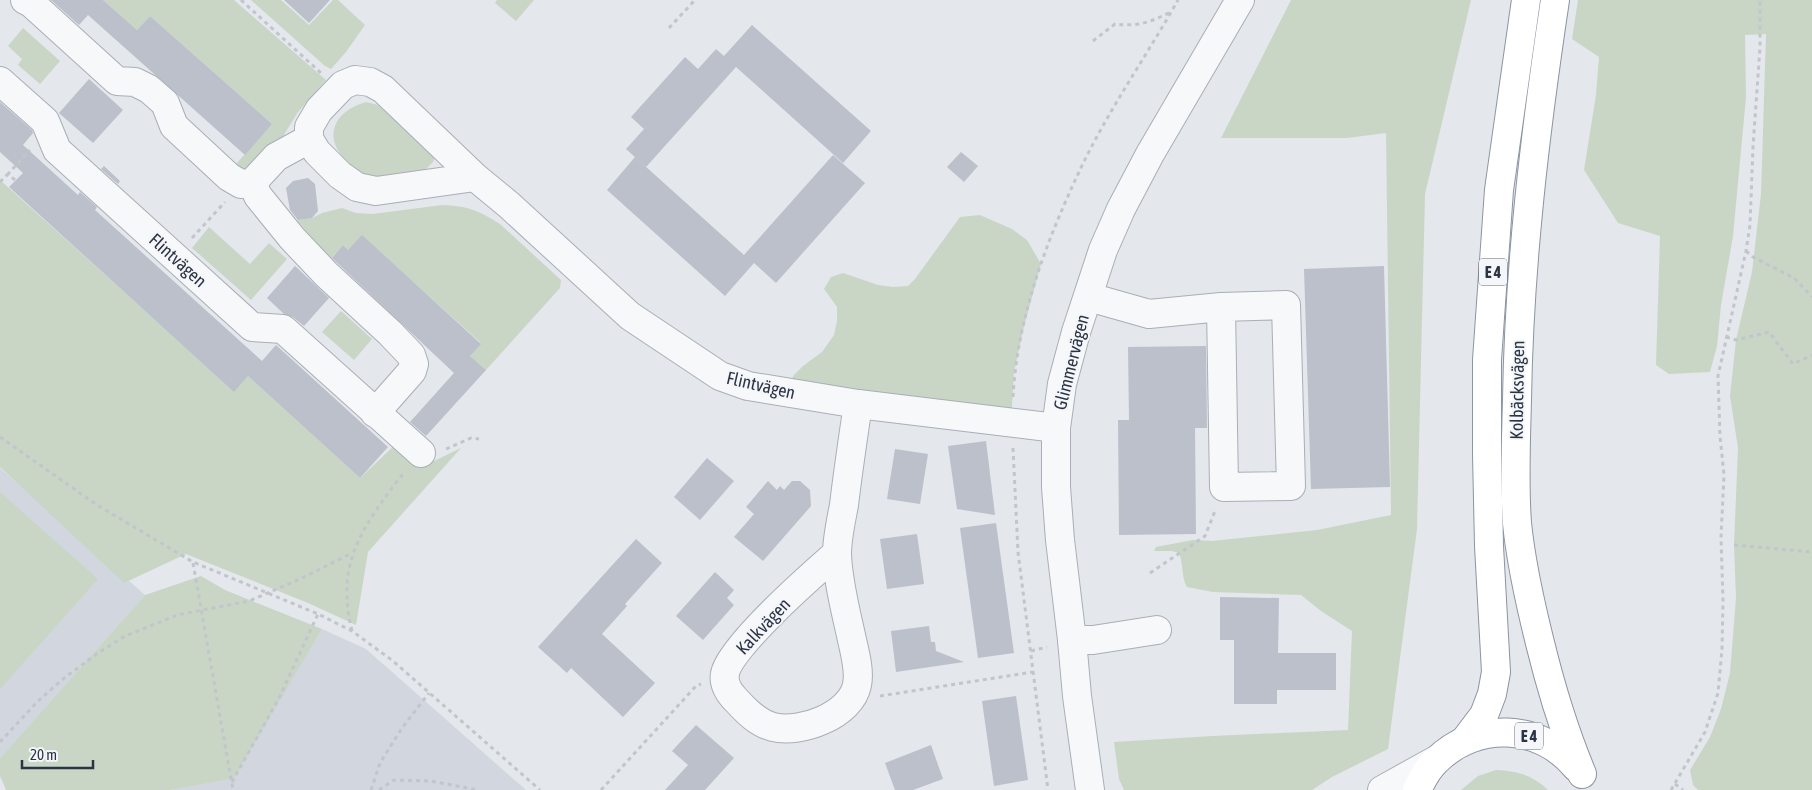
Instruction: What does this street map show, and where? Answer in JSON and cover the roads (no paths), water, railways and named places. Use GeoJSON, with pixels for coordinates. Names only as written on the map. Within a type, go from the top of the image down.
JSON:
{"type":"FeatureCollection","features":[{"type":"Feature","properties":{"kind":"highway","name":"Kolbäcksvägen"},"geometry":{"type":"LineString","coordinates":[[1465,740],[1484,715],[1492,694],[1496,672],[1489,546],[1487,360],[1499,190],[1526,0]]}},
{"type":"Feature","properties":{"kind":"highway","name":"Kolbäcksvägen"},"geometry":{"type":"LineString","coordinates":[[1555,0],[1540,100],[1522,275],[1517,360],[1518,523],[1529,600],[1553,696],[1569,743],[1586,782]]}},
{"type":"Feature","properties":{"kind":"highway","name":"E 4"},"geometry":{"type":"LineString","coordinates":[[1417,790],[1424,775],[1436,760],[1465,740],[1483,734],[1502,732],[1520,733],[1555,747],[1570,759],[1586,782]]}},
{"type":"Feature","properties":{"kind":"street"},"geometry":{"type":"LineString","coordinates":[[24,0],[31,3],[117,81],[135,82],[149,89],[165,103],[174,126],[229,177],[246,183],[292,238],[326,274],[411,355],[414,364],[412,371],[375,413]]}},
{"type":"Feature","properties":{"kind":"street","name":"Glimmervägen"},"geometry":{"type":"LineString","coordinates":[[1090,790],[1076,696],[1056,487],[1056,428],[1062,384],[1076,332],[1104,250],[1121,209],[1150,154],[1240,0]]}},
{"type":"Feature","properties":{"kind":"street","name":"Flintvägen"},"geometry":{"type":"LineString","coordinates":[[309,138],[309,126],[319,110],[332,95],[343,85],[355,80],[370,82],[383,90],[475,177],[509,205],[630,316],[720,376],[748,386],[858,404],[1056,428]]}},
{"type":"Feature","properties":{"kind":"street","name":"Flintvägen"},"geometry":{"type":"LineString","coordinates":[[0,81],[45,121],[57,150],[252,327],[283,328],[421,453]]}},
{"type":"Feature","properties":{"kind":"street"},"geometry":{"type":"LineString","coordinates":[[246,183],[276,157],[309,138],[317,152],[340,175],[357,187],[376,192],[475,177]]}},
{"type":"Feature","properties":{"kind":"street"},"geometry":{"type":"LineString","coordinates":[[1089,297],[1149,314],[1220,307],[1286,305],[1290,486],[1224,487],[1220,307]]}},
{"type":"Feature","properties":{"kind":"street"},"geometry":{"type":"LineString","coordinates":[[837,553],[858,404]]}},
{"type":"Feature","properties":{"kind":"street","name":"Kalkvägen"},"geometry":{"type":"LineString","coordinates":[[837,553],[842,593],[857,668],[857,684],[851,698],[830,717],[789,729],[774,727],[758,721],[746,711],[726,686],[724,675],[729,663],[742,644],[805,581],[837,553]]}},
{"type":"Feature","properties":{"kind":"street"},"geometry":{"type":"LineString","coordinates":[[1072,640],[1093,640],[1157,630]]}},
{"type":"Feature","properties":{"kind":"street"},"geometry":{"type":"LineString","coordinates":[[1382,790],[1436,760]]}}]}
